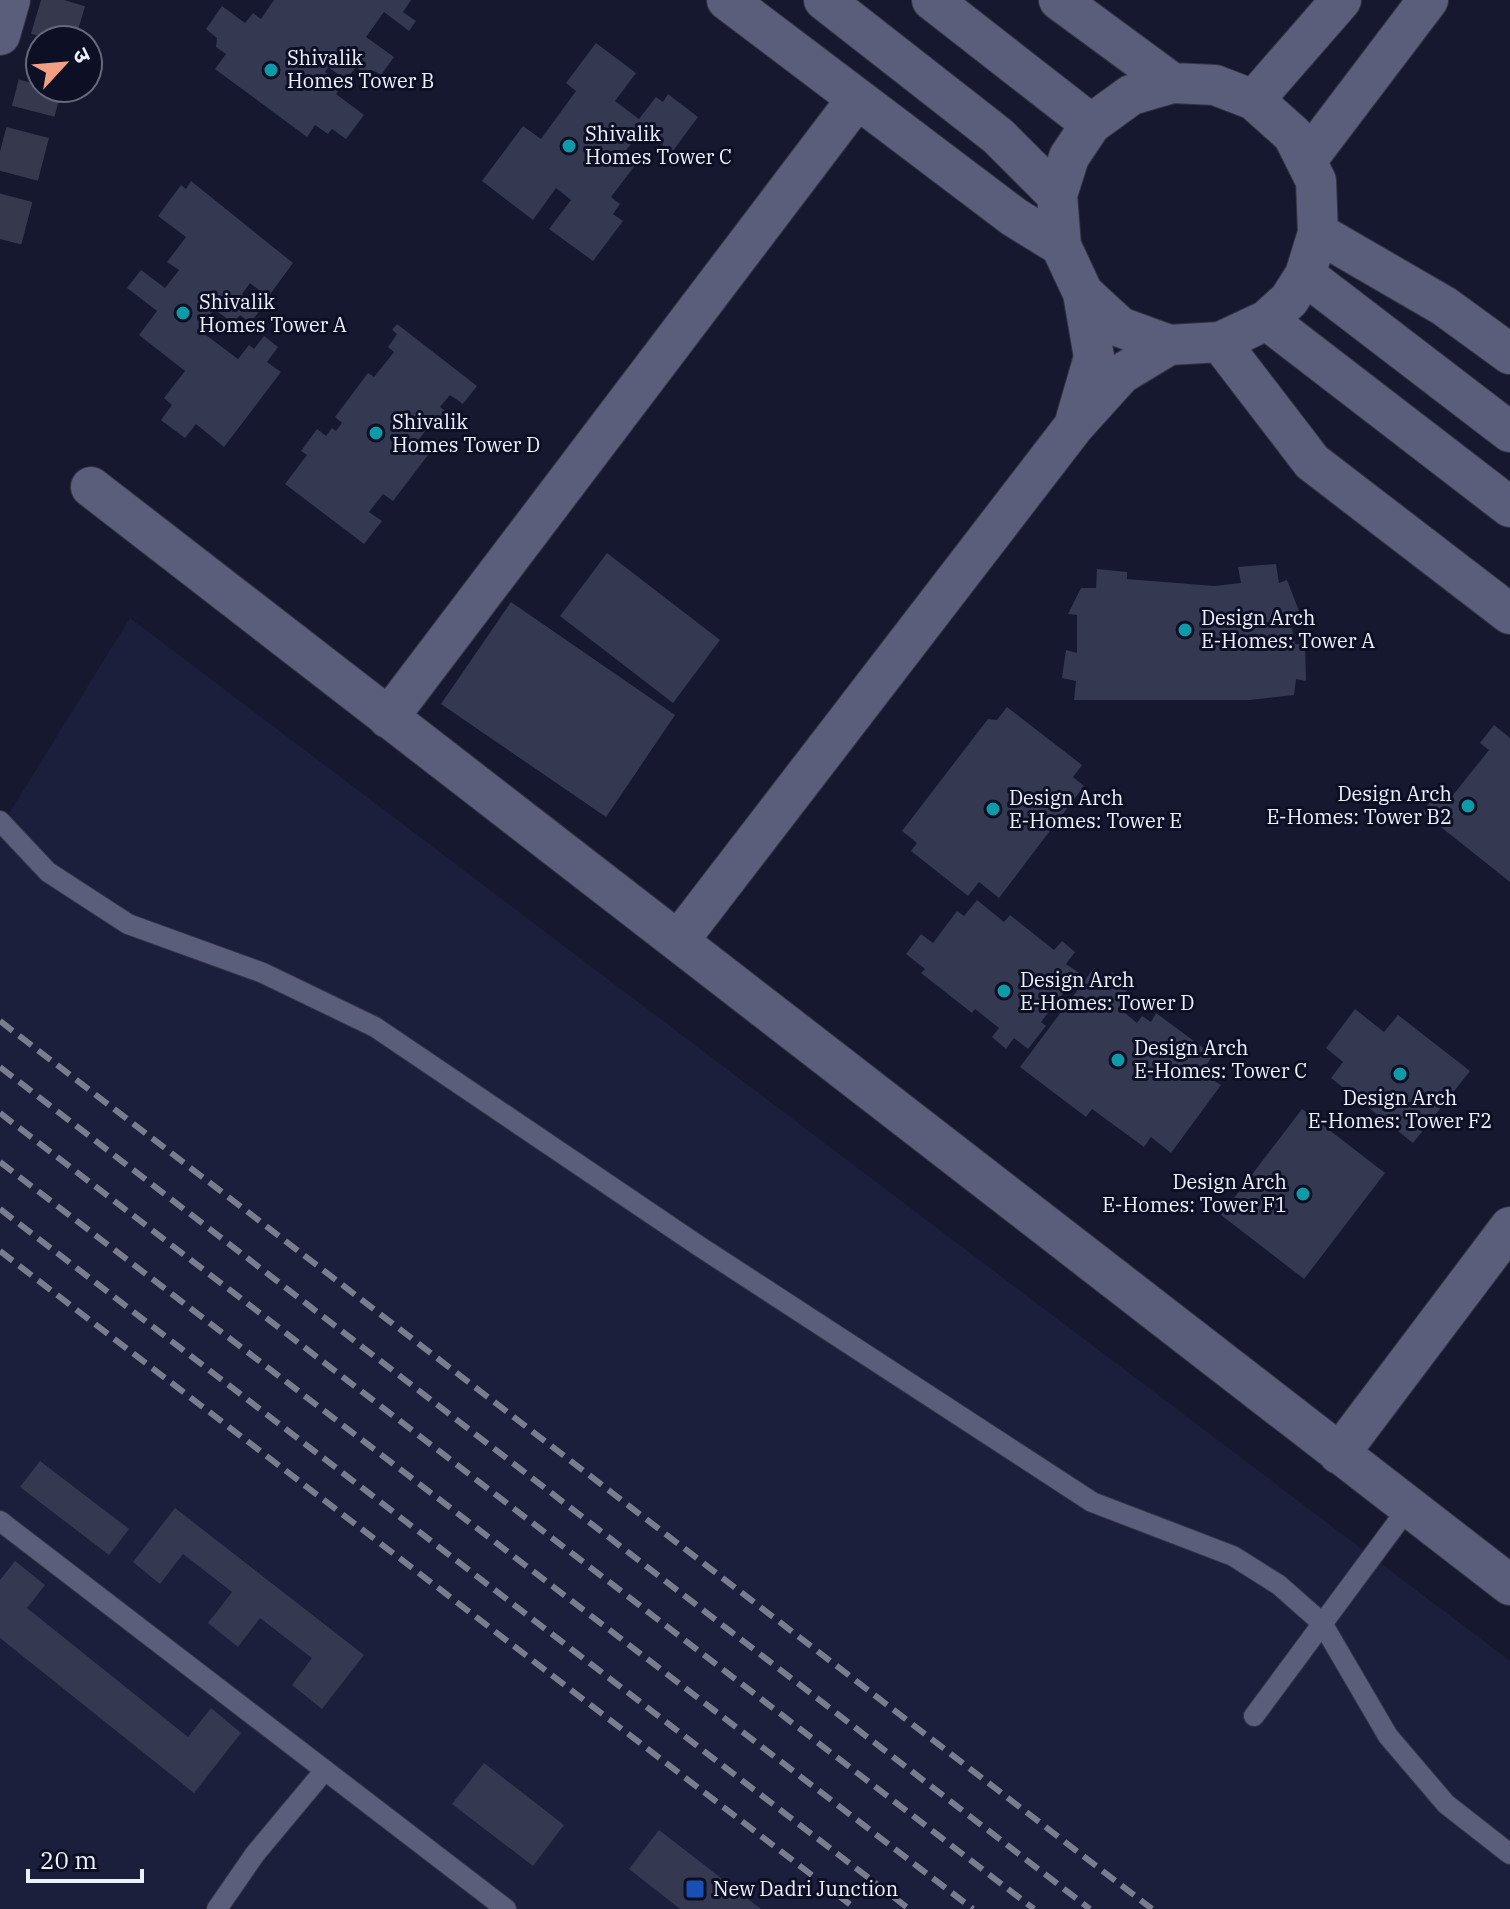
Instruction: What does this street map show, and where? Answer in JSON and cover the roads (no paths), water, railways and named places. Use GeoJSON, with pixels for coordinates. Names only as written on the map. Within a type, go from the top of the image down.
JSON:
{"type":"FeatureCollection","features":[{"type":"Feature","properties":{"kind":"street"},"geometry":{"type":"LineString","coordinates":[[0,35],[10,0]]}},
{"type":"Feature","properties":{"kind":"street"},"geometry":{"type":"LineString","coordinates":[[727,0],[1014,217],[1061,246]]}},
{"type":"Feature","properties":{"kind":"street"},"geometry":{"type":"LineString","coordinates":[[824,0],[998,136],[1057,195]]}},
{"type":"Feature","properties":{"kind":"street"},"geometry":{"type":"LineString","coordinates":[[932,0],[1091,124]]}},
{"type":"Feature","properties":{"kind":"street"},"geometry":{"type":"LineString","coordinates":[[1059,0],[1172,83]]}},
{"type":"Feature","properties":{"kind":"street"},"geometry":{"type":"LineString","coordinates":[[1254,100],[1341,0]]}},
{"type":"Feature","properties":{"kind":"street"},"geometry":{"type":"LineString","coordinates":[[1306,161],[1428,0]]}},
{"type":"Feature","properties":{"kind":"street"},"geometry":{"type":"LineString","coordinates":[[1074,426],[1094,357],[1083,293],[1061,246],[1057,195],[1069,157],[1091,124],[1131,95],[1172,83],[1215,85],[1254,100],[1293,135],[1316,181],[1318,233],[1305,275],[1289,300],[1267,320],[1220,342],[1169,345],[1120,327],[1083,293]]}},
{"type":"Feature","properties":{"kind":"street"},"geometry":{"type":"LineString","coordinates":[[388,718],[857,99]]}},
{"type":"Feature","properties":{"kind":"street"},"geometry":{"type":"LineString","coordinates":[[1318,233],[1444,306],[1510,354]]}},
{"type":"Feature","properties":{"kind":"street"},"geometry":{"type":"LineString","coordinates":[[1305,275],[1510,432]]}},
{"type":"Feature","properties":{"kind":"street"},"geometry":{"type":"LineString","coordinates":[[1267,320],[1510,507]]}},
{"type":"Feature","properties":{"kind":"street"},"geometry":{"type":"LineString","coordinates":[[1220,342],[1312,462],[1510,614]]}},
{"type":"Feature","properties":{"kind":"street"},"geometry":{"type":"LineString","coordinates":[[679,940],[1074,426],[1121,374],[1169,345]]}},
{"type":"Feature","properties":{"kind":"street"},"geometry":{"type":"LineString","coordinates":[[91,487],[1510,1585]]}},
{"type":"Feature","properties":{"kind":"street"},"geometry":{"type":"LineString","coordinates":[[1339,1454],[1510,1227]]}},
{"type":"Feature","properties":{"kind":"lane"},"geometry":{"type":"LineString","coordinates":[[0,821],[48,872],[128,924],[263,973],[375,1027],[699,1246],[1092,1502],[1233,1556],[1279,1585],[1322,1623],[1388,1736],[1446,1804],[1510,1854]]}},
{"type":"Feature","properties":{"kind":"lane"},"geometry":{"type":"LineString","coordinates":[[1254,1716],[1408,1508]]}},
{"type":"Feature","properties":{"kind":"lane"},"geometry":{"type":"LineString","coordinates":[[0,1521],[506,1909]]}},
{"type":"Feature","properties":{"kind":"lane"},"geometry":{"type":"LineString","coordinates":[[217,1909],[255,1854],[325,1770]]}},
{"type":"Feature","properties":{"kind":"tunnel"},"geometry":{"type":"LineString","coordinates":[[57,24],[64,0]]}},
{"type":"Feature","properties":{"kind":"tunnel"},"geometry":{"type":"LineString","coordinates":[[0,239],[35,104]]}},
{"type":"Feature","properties":{"kind":"railway"},"geometry":{"type":"LineString","coordinates":[[0,1021],[1152,1909]]}},
{"type":"Feature","properties":{"kind":"railway"},"geometry":{"type":"LineString","coordinates":[[0,1067],[1090,1909]]}},
{"type":"Feature","properties":{"kind":"railway"},"geometry":{"type":"LineString","coordinates":[[0,1113],[1034,1909]]}},
{"type":"Feature","properties":{"kind":"railway"},"geometry":{"type":"LineString","coordinates":[[0,1162],[973,1909]]}},
{"type":"Feature","properties":{"kind":"railway"},"geometry":{"type":"LineString","coordinates":[[0,1209],[909,1909]]}},
{"type":"Feature","properties":{"kind":"railway"},"geometry":{"type":"LineString","coordinates":[[0,1251],[856,1909]]}},
{"type":"Feature","properties":{"kind":"place","name":"Shivalik Homes Tower B"},"geometry":{"type":"Point","coordinates":[271,70]}},
{"type":"Feature","properties":{"kind":"place","name":"Shivalik Homes Tower C"},"geometry":{"type":"Point","coordinates":[569,146]}},
{"type":"Feature","properties":{"kind":"place","name":"Shivalik Homes Tower A"},"geometry":{"type":"Point","coordinates":[183,313]}},
{"type":"Feature","properties":{"kind":"place","name":"Shivalik Homes Tower D"},"geometry":{"type":"Point","coordinates":[376,433]}},
{"type":"Feature","properties":{"kind":"place","name":"Design Arch E-Homes: Tower A"},"geometry":{"type":"Point","coordinates":[1185,630]}},
{"type":"Feature","properties":{"kind":"place","name":"Design Arch E-Homes: Tower B2"},"geometry":{"type":"Point","coordinates":[1468,806]}},
{"type":"Feature","properties":{"kind":"place","name":"Design Arch E-Homes: Tower E"},"geometry":{"type":"Point","coordinates":[993,809]}},
{"type":"Feature","properties":{"kind":"place","name":"Design Arch E-Homes: Tower D"},"geometry":{"type":"Point","coordinates":[1004,991]}},
{"type":"Feature","properties":{"kind":"place","name":"Design Arch E-Homes: Tower C"},"geometry":{"type":"Point","coordinates":[1118,1060]}},
{"type":"Feature","properties":{"kind":"place","name":"Design Arch E-Homes: Tower F2"},"geometry":{"type":"Point","coordinates":[1400,1074]}},
{"type":"Feature","properties":{"kind":"place","name":"Design Arch E-Homes: Tower F1"},"geometry":{"type":"Point","coordinates":[1303,1194]}},
{"type":"Feature","properties":{"kind":"place","name":"New Dadri Junction"},"geometry":{"type":"Point","coordinates":[695,1889]}}]}
